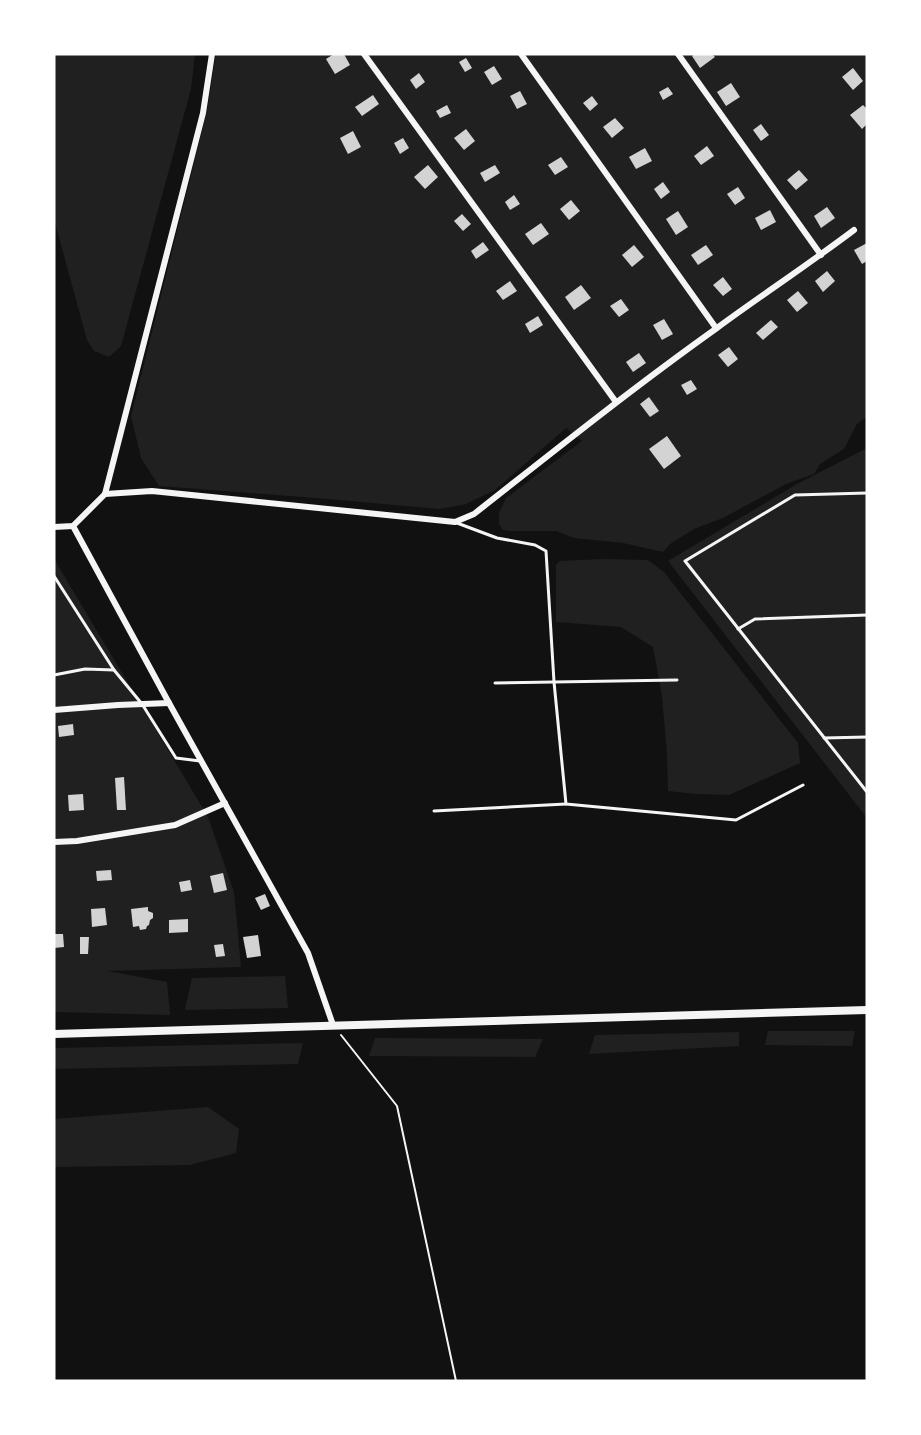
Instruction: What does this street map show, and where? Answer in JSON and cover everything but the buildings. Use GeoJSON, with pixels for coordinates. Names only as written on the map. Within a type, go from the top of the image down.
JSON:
{"type":"FeatureCollection","features":[{"type":"Feature","properties":{"kind":"main road"},"geometry":{"type":"LineString","coordinates":[[54,1034],[867,1010]]}},
{"type":"Feature","properties":{"kind":"street"},"geometry":{"type":"LineString","coordinates":[[54,527],[73,526],[105,494],[203,113],[212,54]]}},
{"type":"Feature","properties":{"kind":"street"},"geometry":{"type":"LineString","coordinates":[[364,54],[616,402]]}},
{"type":"Feature","properties":{"kind":"street"},"geometry":{"type":"LineString","coordinates":[[520,54],[716,328]]}},
{"type":"Feature","properties":{"kind":"street"},"geometry":{"type":"LineString","coordinates":[[678,54],[821,255]]}},
{"type":"Feature","properties":{"kind":"street"},"geometry":{"type":"LineString","coordinates":[[105,494],[152,491],[455,522],[474,514],[616,402],[854,230]]}},
{"type":"Feature","properties":{"kind":"street"},"geometry":{"type":"LineString","coordinates":[[73,526],[308,953],[333,1025]]}},
{"type":"Feature","properties":{"kind":"street"},"geometry":{"type":"LineString","coordinates":[[54,710],[169,703]]}},
{"type":"Feature","properties":{"kind":"street"},"geometry":{"type":"LineString","coordinates":[[54,842],[77,841],[175,825],[225,803]]}},
{"type":"Feature","properties":{"kind":"lane"},"geometry":{"type":"LineString","coordinates":[[867,493],[795,495],[685,561],[867,792]]}},
{"type":"Feature","properties":{"kind":"lane"},"geometry":{"type":"LineString","coordinates":[[455,522],[497,538],[535,545],[546,551],[554,682],[566,804]]}},
{"type":"Feature","properties":{"kind":"lane"},"geometry":{"type":"LineString","coordinates":[[54,576],[114,670],[142,704],[176,758],[201,762]]}},
{"type":"Feature","properties":{"kind":"lane"},"geometry":{"type":"LineString","coordinates":[[738,629],[755,619],[867,615]]}},
{"type":"Feature","properties":{"kind":"lane"},"geometry":{"type":"LineString","coordinates":[[54,675],[85,669],[114,670]]}},
{"type":"Feature","properties":{"kind":"lane"},"geometry":{"type":"LineString","coordinates":[[495,683],[678,680]]}},
{"type":"Feature","properties":{"kind":"lane"},"geometry":{"type":"LineString","coordinates":[[824,738],[867,737]]}},
{"type":"Feature","properties":{"kind":"lane"},"geometry":{"type":"LineString","coordinates":[[434,811],[566,804],[736,820],[803,785]]}},
{"type":"Feature","properties":{"kind":"path"},"geometry":{"type":"LineString","coordinates":[[333,1025],[397,1106],[456,1381]]}},
{"type":"Feature","properties":{"kind":"shaded area"},"geometry":{"type":"Polygon","coordinates":[[[54,54],[195,54],[191,89],[121,346],[109,357],[94,351],[87,340],[54,219],[54,54]]]}},
{"type":"Feature","properties":{"kind":"shaded area"},"geometry":{"type":"Polygon","coordinates":[[[216,54],[867,54],[867,417],[857,424],[844,449],[820,464],[814,474],[786,484],[723,518],[694,529],[670,544],[663,552],[623,543],[574,538],[556,531],[503,530],[499,524],[499,513],[506,498],[582,441],[566,428],[495,490],[466,504],[440,509],[159,486],[141,458],[131,416],[207,111],[216,54]]]}},
{"type":"Feature","properties":{"kind":"shaded area"},"geometry":{"type":"Polygon","coordinates":[[[867,448],[867,818],[668,561],[797,484],[867,448]]]}},
{"type":"Feature","properties":{"kind":"shaded area"},"geometry":{"type":"Polygon","coordinates":[[[54,559],[208,817],[234,892],[241,967],[108,971],[167,982],[170,1015],[54,1012],[54,559]]]}},
{"type":"Feature","properties":{"kind":"shaded area"},"geometry":{"type":"Polygon","coordinates":[[[648,560],[664,572],[798,743],[800,763],[729,795],[668,791],[662,696],[653,647],[621,627],[556,622],[556,565],[560,561],[648,560]]]}},
{"type":"Feature","properties":{"kind":"shaded area"},"geometry":{"type":"Polygon","coordinates":[[[285,976],[288,1008],[185,1010],[192,978],[285,976]]]}},
{"type":"Feature","properties":{"kind":"shaded area"},"geometry":{"type":"Polygon","coordinates":[[[768,1031],[855,1031],[852,1046],[765,1045],[768,1031]]]}},
{"type":"Feature","properties":{"kind":"shaded area"},"geometry":{"type":"Polygon","coordinates":[[[739,1032],[739,1046],[589,1054],[595,1035],[739,1032]]]}},
{"type":"Feature","properties":{"kind":"shaded area"},"geometry":{"type":"Polygon","coordinates":[[[375,1038],[543,1039],[535,1057],[369,1056],[375,1038]]]}},
{"type":"Feature","properties":{"kind":"shaded area"},"geometry":{"type":"Polygon","coordinates":[[[303,1043],[298,1064],[54,1069],[54,1048],[303,1043]]]}},
{"type":"Feature","properties":{"kind":"shaded area"},"geometry":{"type":"Polygon","coordinates":[[[208,1107],[239,1129],[236,1153],[190,1165],[54,1167],[54,1119],[208,1107]]]}}]}
